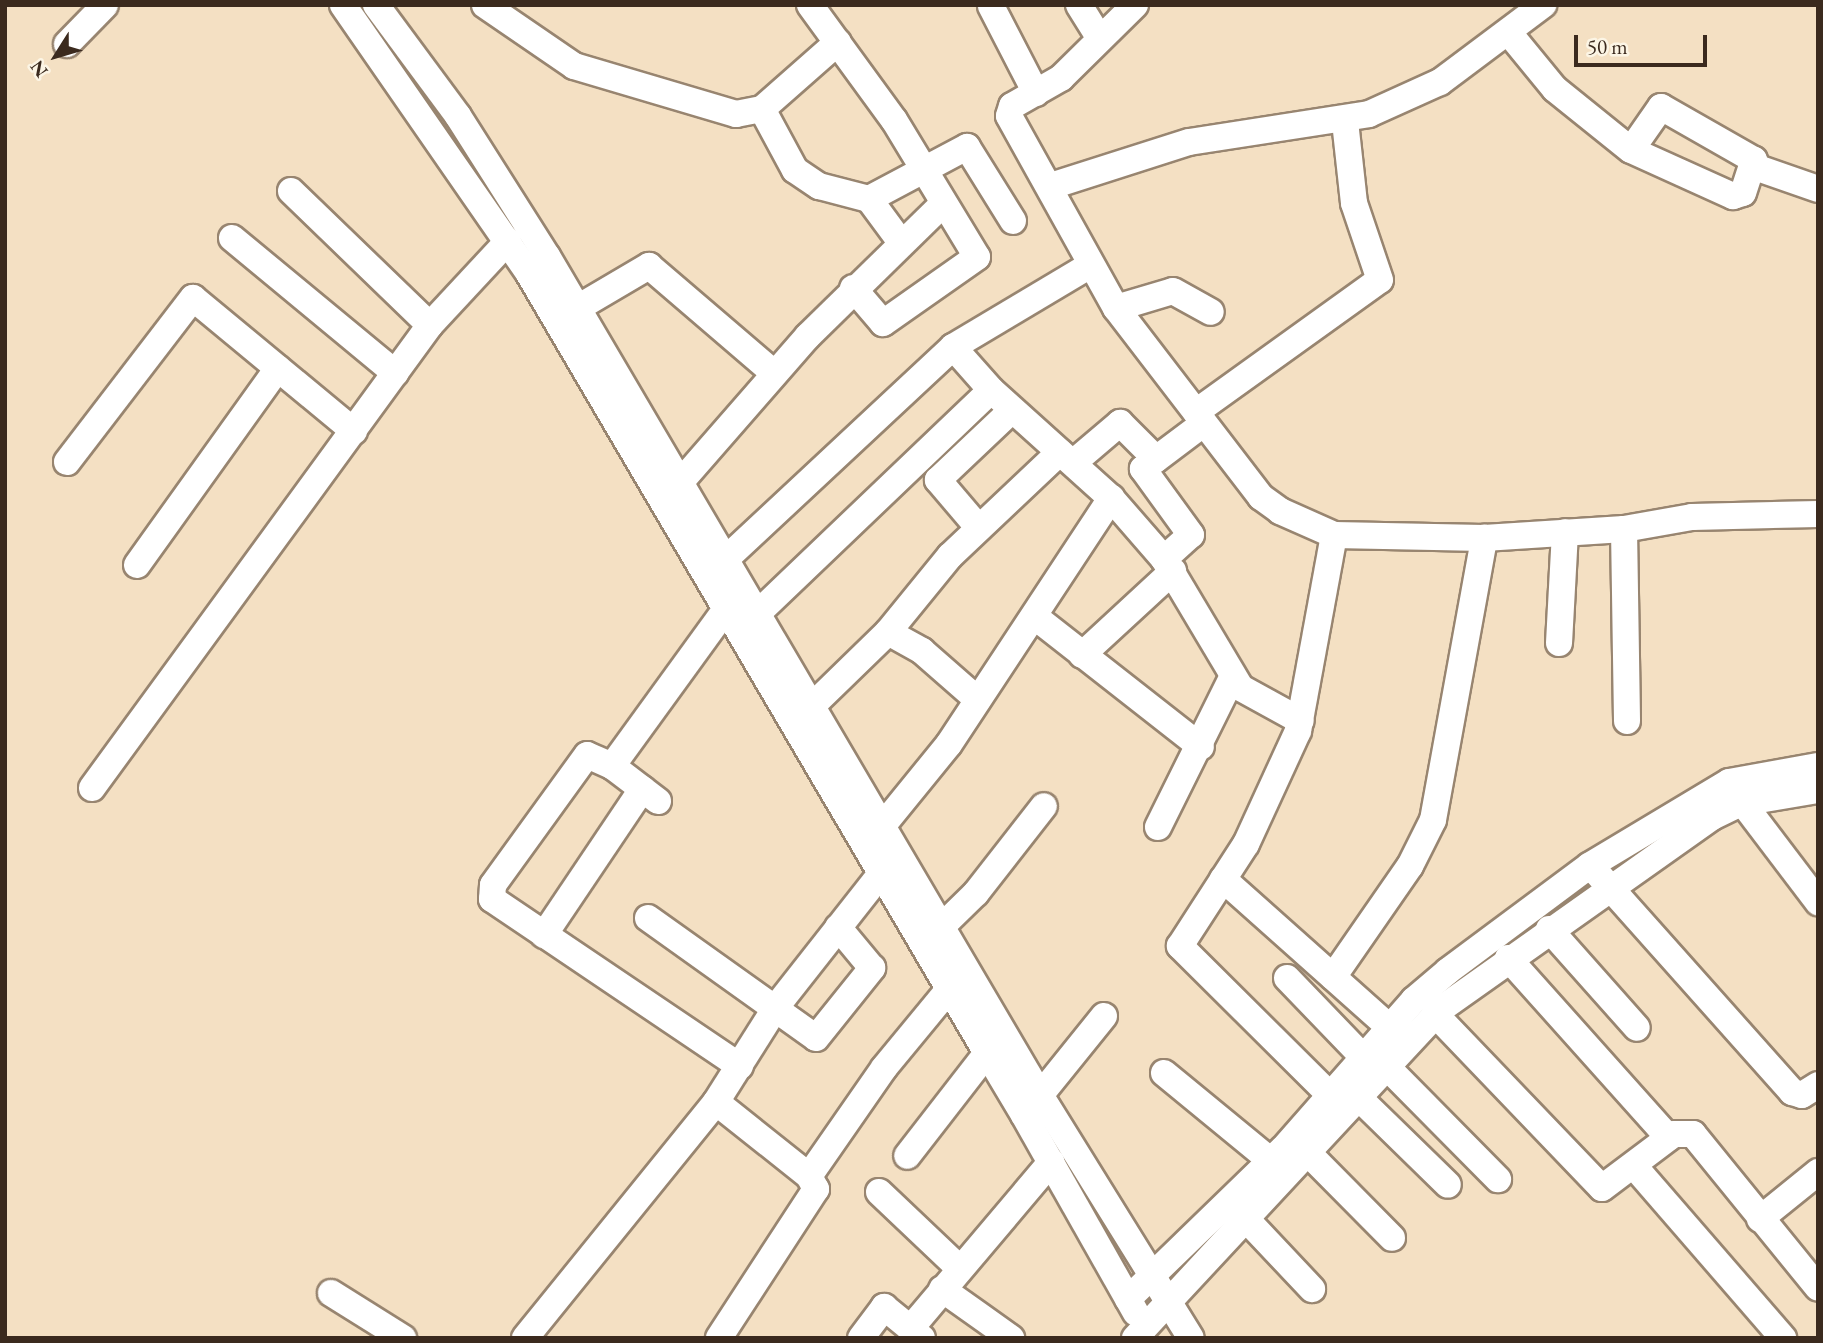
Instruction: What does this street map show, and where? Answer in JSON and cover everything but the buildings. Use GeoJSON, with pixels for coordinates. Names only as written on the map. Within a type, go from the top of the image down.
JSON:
{"type":"FeatureCollection","features":[{"type":"Feature","properties":{"kind":"street"},"geometry":{"type":"LineString","coordinates":[[67,44],[105,5]]}},
{"type":"Feature","properties":{"kind":"street"},"geometry":{"type":"LineString","coordinates":[[343,5],[509,242],[567,313],[683,480],[729,556],[759,612],[886,824],[934,934],[1033,1106],[1051,1162],[1128,1299],[1143,1334],[1309,1154],[1346,1098],[1375,1062],[1508,958],[1611,886],[1735,793],[1818,790]]}},
{"type":"Feature","properties":{"kind":"street"},"geometry":{"type":"LineString","coordinates":[[376,5],[498,175],[665,500],[867,845],[934,934],[950,988],[987,1053],[1033,1106],[1154,1276],[1191,1338]]}},
{"type":"Feature","properties":{"kind":"street"},"geometry":{"type":"LineString","coordinates":[[485,5],[574,66],[725,112],[762,109],[838,42]]}},
{"type":"Feature","properties":{"kind":"street"},"geometry":{"type":"LineString","coordinates":[[810,5],[924,169],[976,260],[883,323],[853,288]]}},
{"type":"Feature","properties":{"kind":"street"},"geometry":{"type":"LineString","coordinates":[[1079,5],[1098,36]]}},
{"type":"Feature","properties":{"kind":"street"},"geometry":{"type":"LineString","coordinates":[[1135,5],[1098,36],[1079,62],[1008,111],[1051,186],[1089,267],[1116,308],[1261,497],[1302,524],[1334,535],[1484,538],[1624,529],[1692,517],[1818,514]]}},
{"type":"Feature","properties":{"kind":"street"},"geometry":{"type":"LineString","coordinates":[[1051,186],[1189,142],[1345,121],[1418,94],[1508,33],[1543,5]]}},
{"type":"Feature","properties":{"kind":"street"},"geometry":{"type":"LineString","coordinates":[[991,6],[1036,93]]}},
{"type":"Feature","properties":{"kind":"street"},"geometry":{"type":"LineString","coordinates":[[1508,33],[1555,89],[1631,150],[1733,196],[1743,193],[1752,166],[1752,154],[1661,107],[1631,150]]}},
{"type":"Feature","properties":{"kind":"street"},"geometry":{"type":"LineString","coordinates":[[762,109],[806,179],[869,199],[900,242]]}},
{"type":"Feature","properties":{"kind":"street"},"geometry":{"type":"LineString","coordinates":[[1082,655],[1168,565],[1191,535],[1143,476],[1156,458],[1200,418],[1380,280],[1354,203],[1345,121]]}},
{"type":"Feature","properties":{"kind":"street"},"geometry":{"type":"LineString","coordinates":[[869,199],[967,147],[1013,221]]}},
{"type":"Feature","properties":{"kind":"street"},"geometry":{"type":"LineString","coordinates":[[1752,166],[1818,189]]}},
{"type":"Feature","properties":{"kind":"street"},"geometry":{"type":"LineString","coordinates":[[291,191],[430,326]]}},
{"type":"Feature","properties":{"kind":"street"},"geometry":{"type":"LineString","coordinates":[[665,500],[774,373],[853,288],[943,204]]}},
{"type":"Feature","properties":{"kind":"street"},"geometry":{"type":"LineString","coordinates":[[232,238],[395,373]]}},
{"type":"Feature","properties":{"kind":"street"},"geometry":{"type":"LineString","coordinates":[[92,788],[430,326],[509,242]]}},
{"type":"Feature","properties":{"kind":"street"},"geometry":{"type":"LineString","coordinates":[[729,556],[953,347],[1089,267]]}},
{"type":"Feature","properties":{"kind":"street"},"geometry":{"type":"LineString","coordinates":[[567,313],[638,268],[656,269],[774,373]]}},
{"type":"Feature","properties":{"kind":"street"},"geometry":{"type":"LineString","coordinates":[[1116,308],[1173,291],[1211,312]]}},
{"type":"Feature","properties":{"kind":"street"},"geometry":{"type":"LineString","coordinates":[[67,462],[189,299],[354,431]]}},
{"type":"Feature","properties":{"kind":"street"},"geometry":{"type":"LineString","coordinates":[[953,347],[991,390],[1111,498],[1168,565],[1232,678],[1301,721]]}},
{"type":"Feature","properties":{"kind":"street"},"geometry":{"type":"LineString","coordinates":[[136,565],[278,368]]}},
{"type":"Feature","properties":{"kind":"street"},"geometry":{"type":"LineString","coordinates":[[759,612],[991,390]]}},
{"type":"Feature","properties":{"kind":"street"},"geometry":{"type":"LineString","coordinates":[[978,527],[938,480],[1012,410]]}},
{"type":"Feature","properties":{"kind":"street"},"geometry":{"type":"LineString","coordinates":[[815,703],[888,632],[978,527],[1067,458],[1119,423],[1156,458]]}},
{"type":"Feature","properties":{"kind":"street"},"geometry":{"type":"LineString","coordinates":[[867,845],[886,824],[978,700],[1111,498]]}},
{"type":"Feature","properties":{"kind":"street"},"geometry":{"type":"LineString","coordinates":[[1624,529],[1627,721]]}},
{"type":"Feature","properties":{"kind":"street"},"geometry":{"type":"LineString","coordinates":[[1559,643],[1565,532]]}},
{"type":"Feature","properties":{"kind":"street"},"geometry":{"type":"LineString","coordinates":[[1334,535],[1301,721],[1247,844],[1180,946],[1346,1098],[1448,1185]]}},
{"type":"Feature","properties":{"kind":"street"},"geometry":{"type":"LineString","coordinates":[[1332,977],[1410,866],[1433,820],[1484,538]]}},
{"type":"Feature","properties":{"kind":"street"},"geometry":{"type":"LineString","coordinates":[[612,766],[727,608]]}},
{"type":"Feature","properties":{"kind":"street"},"geometry":{"type":"LineString","coordinates":[[1034,617],[1201,747]]}},
{"type":"Feature","properties":{"kind":"street"},"geometry":{"type":"LineString","coordinates":[[888,632],[922,651],[978,700]]}},
{"type":"Feature","properties":{"kind":"street"},"geometry":{"type":"LineString","coordinates":[[1158,827],[1201,747],[1232,678]]}},
{"type":"Feature","properties":{"kind":"street"},"geometry":{"type":"LineString","coordinates":[[544,935],[650,795],[612,766],[587,755],[493,885],[495,905],[740,1066]]}},
{"type":"Feature","properties":{"kind":"street"},"geometry":{"type":"LineString","coordinates":[[1375,1062],[1389,1027],[1448,971],[1589,866],[1735,793],[1818,766]]}},
{"type":"Feature","properties":{"kind":"street"},"geometry":{"type":"LineString","coordinates":[[1735,793],[1818,902]]}},
{"type":"Feature","properties":{"kind":"street"},"geometry":{"type":"LineString","coordinates":[[934,934],[1044,806]]}},
{"type":"Feature","properties":{"kind":"street"},"geometry":{"type":"LineString","coordinates":[[1589,866],[1611,886],[1793,1092],[1802,1095],[1818,1084]]}},
{"type":"Feature","properties":{"kind":"street"},"geometry":{"type":"LineString","coordinates":[[525,1338],[716,1102],[776,1007],[884,870]]}},
{"type":"Feature","properties":{"kind":"street"},"geometry":{"type":"LineString","coordinates":[[1223,879],[1389,1027]]}},
{"type":"Feature","properties":{"kind":"street"},"geometry":{"type":"LineString","coordinates":[[648,918],[816,1038],[870,974],[869,958],[838,927]]}},
{"type":"Feature","properties":{"kind":"street"},"geometry":{"type":"LineString","coordinates":[[1549,929],[1637,1028]]}},
{"type":"Feature","properties":{"kind":"street"},"geometry":{"type":"LineString","coordinates":[[1508,958],[1669,1138]]}},
{"type":"Feature","properties":{"kind":"street"},"geometry":{"type":"LineString","coordinates":[[1287,978],[1498,1179]]}},
{"type":"Feature","properties":{"kind":"street"},"geometry":{"type":"LineString","coordinates":[[809,1176],[884,1068],[950,988]]}},
{"type":"Feature","properties":{"kind":"street"},"geometry":{"type":"LineString","coordinates":[[1435,1014],[1602,1188],[1669,1138],[1682,1131],[1693,1134],[1818,1288]]}},
{"type":"Feature","properties":{"kind":"street"},"geometry":{"type":"LineString","coordinates":[[1033,1106],[1104,1016]]}},
{"type":"Feature","properties":{"kind":"street"},"geometry":{"type":"LineString","coordinates":[[907,1156],[987,1053]]}},
{"type":"Feature","properties":{"kind":"street"},"geometry":{"type":"LineString","coordinates":[[1164,1073],[1272,1161]]}},
{"type":"Feature","properties":{"kind":"street"},"geometry":{"type":"LineString","coordinates":[[1128,1299],[1272,1161],[1346,1098]]}},
{"type":"Feature","properties":{"kind":"street"},"geometry":{"type":"LineString","coordinates":[[716,1102],[809,1176],[816,1198],[719,1338]]}},
{"type":"Feature","properties":{"kind":"street"},"geometry":{"type":"LineString","coordinates":[[1309,1154],[1392,1238]]}},
{"type":"Feature","properties":{"kind":"street"},"geometry":{"type":"LineString","coordinates":[[861,1338],[884,1307],[916,1333],[958,1267],[1051,1162]]}},
{"type":"Feature","properties":{"kind":"street"},"geometry":{"type":"LineString","coordinates":[[1634,1166],[1783,1338]]}},
{"type":"Feature","properties":{"kind":"street"},"geometry":{"type":"LineString","coordinates":[[1760,1219],[1815,1179]]}},
{"type":"Feature","properties":{"kind":"street"},"geometry":{"type":"LineString","coordinates":[[879,1192],[958,1267]]}},
{"type":"Feature","properties":{"kind":"street"},"geometry":{"type":"LineString","coordinates":[[1247,1220],[1312,1289]]}},
{"type":"Feature","properties":{"kind":"street"},"geometry":{"type":"LineString","coordinates":[[942,1289],[1011,1338]]}},
{"type":"Feature","properties":{"kind":"street"},"geometry":{"type":"LineString","coordinates":[[331,1293],[403,1338]]}}]}
